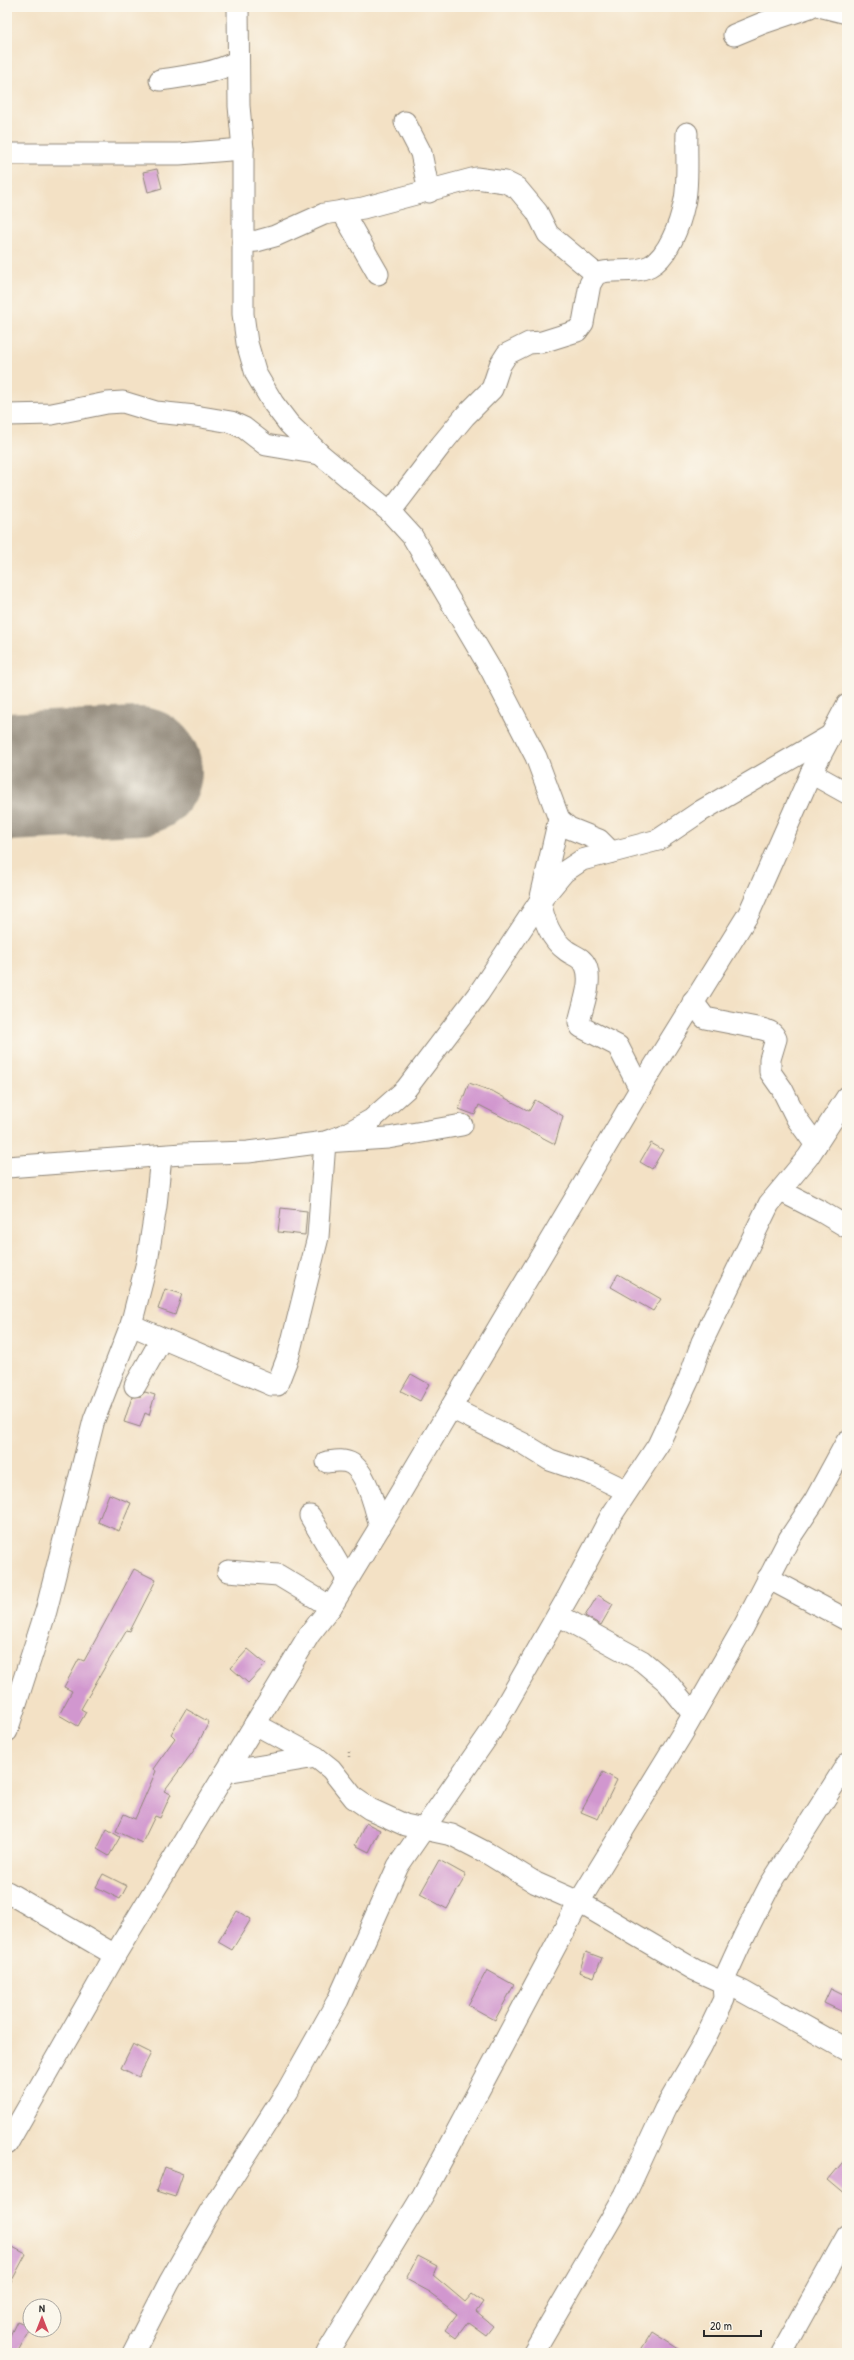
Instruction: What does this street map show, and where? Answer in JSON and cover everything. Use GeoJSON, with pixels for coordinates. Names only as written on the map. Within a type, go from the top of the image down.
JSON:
{"type":"FeatureCollection","features":[{"type":"Feature","properties":{"kind":"street"},"geometry":{"type":"LineString","coordinates":[[238,7],[238,60],[243,149],[243,314],[247,344],[256,374],[273,403],[289,424],[320,454],[390,512],[412,536],[429,562],[491,670],[536,757],[559,819],[568,828],[599,840],[611,852]]}},
{"type":"Feature","properties":{"kind":"street"},"geometry":{"type":"LineString","coordinates":[[734,35],[763,23],[810,7]]}},
{"type":"Feature","properties":{"kind":"street"},"geometry":{"type":"LineString","coordinates":[[823,7],[847,14]]}},
{"type":"Feature","properties":{"kind":"street"},"geometry":{"type":"LineString","coordinates":[[160,80],[207,74],[222,69],[238,60]]}},
{"type":"Feature","properties":{"kind":"street"},"geometry":{"type":"LineString","coordinates":[[405,122],[421,153],[429,192]]}},
{"type":"Feature","properties":{"kind":"street"},"geometry":{"type":"LineString","coordinates":[[390,512],[404,490],[465,416],[492,389],[500,365],[507,354],[529,342],[542,342],[577,331],[583,323],[590,284],[596,274],[608,270],[628,272],[649,267],[665,254],[685,203],[687,133]]}},
{"type":"Feature","properties":{"kind":"street"},"geometry":{"type":"LineString","coordinates":[[7,154],[179,154],[243,149]]}},
{"type":"Feature","properties":{"kind":"street"},"geometry":{"type":"LineString","coordinates":[[243,242],[257,242],[324,214],[429,192],[476,178],[505,182],[517,188],[537,212],[548,234],[596,274]]}},
{"type":"Feature","properties":{"kind":"street"},"geometry":{"type":"LineString","coordinates":[[342,211],[378,274]]}},
{"type":"Feature","properties":{"kind":"street"},"geometry":{"type":"LineString","coordinates":[[7,415],[52,414],[124,402],[156,412],[231,422],[244,428],[266,445],[320,454]]}},
{"type":"Feature","properties":{"kind":"street"},"geometry":{"type":"LineString","coordinates":[[7,2144],[115,1955],[309,1635],[331,1607],[380,1527],[643,1083],[749,914],[811,773],[828,737],[847,704]]}},
{"type":"Feature","properties":{"kind":"street"},"geometry":{"type":"LineString","coordinates":[[325,1142],[344,1135],[370,1120],[406,1089],[479,993],[540,901],[564,872],[582,860],[658,840],[701,811],[828,737]]}},
{"type":"Feature","properties":{"kind":"street"},"geometry":{"type":"LineString","coordinates":[[811,773],[847,793]]}},
{"type":"Feature","properties":{"kind":"street"},"geometry":{"type":"LineString","coordinates":[[559,819],[540,901],[542,914],[551,933],[568,951],[582,960],[586,967],[588,985],[579,1023],[581,1027],[618,1046],[629,1066],[643,1083]]}},
{"type":"Feature","properties":{"kind":"street"},"geometry":{"type":"LineString","coordinates":[[693,1002],[705,1018],[762,1029],[770,1031],[774,1035],[776,1039],[770,1059],[770,1072],[782,1089],[797,1119],[816,1144]]}},
{"type":"Feature","properties":{"kind":"street"},"geometry":{"type":"LineString","coordinates":[[134,2353],[169,2283],[209,2213],[287,2091],[338,2000],[398,1866],[490,1733],[558,1615],[611,1516],[658,1445],[669,1424],[702,1342],[769,1204],[781,1191],[816,1144],[847,1097]]}},
{"type":"Feature","properties":{"kind":"street"},"geometry":{"type":"LineString","coordinates":[[7,1167],[161,1156],[248,1152],[325,1142],[388,1138],[462,1125]]}},
{"type":"Feature","properties":{"kind":"street"},"geometry":{"type":"LineString","coordinates":[[131,1325],[161,1340],[272,1385],[279,1383],[310,1277],[318,1237],[325,1142]]}},
{"type":"Feature","properties":{"kind":"street"},"geometry":{"type":"LineString","coordinates":[[7,1732],[46,1611],[94,1420],[131,1325],[147,1262],[156,1206],[161,1156]]}},
{"type":"Feature","properties":{"kind":"street"},"geometry":{"type":"LineString","coordinates":[[781,1191],[847,1227]]}},
{"type":"Feature","properties":{"kind":"street"},"geometry":{"type":"LineString","coordinates":[[135,1386],[161,1340]]}},
{"type":"Feature","properties":{"kind":"street"},"geometry":{"type":"LineString","coordinates":[[451,1408],[550,1460],[594,1475],[627,1491]]}},
{"type":"Feature","properties":{"kind":"street"},"geometry":{"type":"LineString","coordinates":[[327,2353],[423,2194],[579,1902],[693,1714],[744,1626],[789,1539],[815,1500],[847,1441]]}},
{"type":"Feature","properties":{"kind":"street"},"geometry":{"type":"LineString","coordinates":[[327,1462],[338,1460],[352,1464],[362,1477],[374,1503],[380,1527]]}},
{"type":"Feature","properties":{"kind":"street"},"geometry":{"type":"LineString","coordinates":[[310,1516],[347,1579]]}},
{"type":"Feature","properties":{"kind":"street"},"geometry":{"type":"LineString","coordinates":[[228,1571],[278,1575],[331,1607]]}},
{"type":"Feature","properties":{"kind":"street"},"geometry":{"type":"LineString","coordinates":[[768,1578],[847,1620]]}},
{"type":"Feature","properties":{"kind":"street"},"geometry":{"type":"LineString","coordinates":[[558,1615],[642,1661],[667,1682],[693,1714]]}},
{"type":"Feature","properties":{"kind":"street"},"geometry":{"type":"LineString","coordinates":[[255,1724],[316,1757],[331,1769],[354,1798],[370,1809],[405,1825],[452,1835],[487,1853],[536,1883],[579,1902],[695,1970],[723,1982],[847,2050]]}},
{"type":"Feature","properties":{"kind":"street"},"geometry":{"type":"LineString","coordinates":[[226,1772],[316,1757]]}},
{"type":"Feature","properties":{"kind":"street"},"geometry":{"type":"LineString","coordinates":[[533,2353],[625,2195],[665,2109],[701,2047],[724,1999],[723,1982],[770,1884],[847,1764]]}},
{"type":"Feature","properties":{"kind":"street"},"geometry":{"type":"LineString","coordinates":[[7,1892],[115,1955]]}},
{"type":"Feature","properties":{"kind":"street"},"geometry":{"type":"LineString","coordinates":[[782,2353],[847,2236]]}},
{"type":"Feature","properties":{"kind":"building"},"geometry":{"type":"Polygon","coordinates":[[[157,169],[162,188],[148,192],[143,172],[157,169]]]}},
{"type":"Feature","properties":{"kind":"building"},"geometry":{"type":"Polygon","coordinates":[[[469,1083],[494,1092],[529,1111],[535,1100],[563,1116],[555,1144],[479,1105],[475,1115],[459,1109],[469,1083]]]}},
{"type":"Feature","properties":{"kind":"building"},"geometry":{"type":"Polygon","coordinates":[[[651,1143],[663,1150],[652,1169],[640,1162],[651,1143]]]}},
{"type":"Feature","properties":{"kind":"building"},"geometry":{"type":"Polygon","coordinates":[[[281,1208],[307,1211],[305,1235],[278,1232],[281,1208]]]}},
{"type":"Feature","properties":{"kind":"building"},"geometry":{"type":"Polygon","coordinates":[[[618,1274],[661,1299],[653,1311],[611,1287],[618,1274]]]}},
{"type":"Feature","properties":{"kind":"building"},"geometry":{"type":"Polygon","coordinates":[[[165,1289],[182,1294],[175,1315],[158,1309],[165,1289]]]}},
{"type":"Feature","properties":{"kind":"building"},"geometry":{"type":"Polygon","coordinates":[[[411,1374],[429,1384],[420,1401],[401,1391],[411,1374]]]}},
{"type":"Feature","properties":{"kind":"building"},"geometry":{"type":"Polygon","coordinates":[[[145,1392],[155,1395],[149,1415],[145,1413],[140,1427],[124,1422],[132,1397],[141,1396],[145,1392]]]}},
{"type":"Feature","properties":{"kind":"building"},"geometry":{"type":"Polygon","coordinates":[[[109,1494],[131,1503],[119,1531],[98,1522],[109,1494]]]}},
{"type":"Feature","properties":{"kind":"building"},"geometry":{"type":"Polygon","coordinates":[[[134,1569],[156,1580],[130,1631],[127,1630],[81,1709],[86,1712],[78,1726],[59,1715],[72,1691],[64,1687],[79,1659],[84,1661],[134,1569]]]}},
{"type":"Feature","properties":{"kind":"building"},"geometry":{"type":"Polygon","coordinates":[[[598,1595],[613,1604],[601,1625],[585,1616],[598,1595]]]}},
{"type":"Feature","properties":{"kind":"building"},"geometry":{"type":"Polygon","coordinates":[[[248,1649],[266,1664],[248,1683],[231,1668],[248,1649]]]}},
{"type":"Feature","properties":{"kind":"building"},"geometry":{"type":"Polygon","coordinates":[[[186,1709],[209,1722],[195,1749],[164,1791],[171,1794],[160,1818],[155,1816],[142,1843],[116,1831],[124,1814],[135,1819],[156,1771],[153,1769],[175,1738],[171,1734],[186,1709]]]}},
{"type":"Feature","properties":{"kind":"building"},"geometry":{"type":"Polygon","coordinates":[[[603,1772],[617,1780],[598,1819],[581,1812],[603,1772]]]}},
{"type":"Feature","properties":{"kind":"building"},"geometry":{"type":"Polygon","coordinates":[[[366,1823],[380,1830],[369,1852],[355,1845],[366,1823]]]}},
{"type":"Feature","properties":{"kind":"building"},"geometry":{"type":"Polygon","coordinates":[[[107,1829],[120,1837],[109,1856],[97,1849],[107,1829]]]}},
{"type":"Feature","properties":{"kind":"building"},"geometry":{"type":"Polygon","coordinates":[[[439,1860],[466,1875],[447,1909],[420,1894],[439,1860]]]}},
{"type":"Feature","properties":{"kind":"building"},"geometry":{"type":"Polygon","coordinates":[[[103,1874],[127,1886],[120,1899],[96,1887],[103,1874]]]}},
{"type":"Feature","properties":{"kind":"building"},"geometry":{"type":"Polygon","coordinates":[[[237,1911],[251,1919],[232,1950],[218,1942],[237,1911]]]}},
{"type":"Feature","properties":{"kind":"building"},"geometry":{"type":"Polygon","coordinates":[[[586,1952],[602,1958],[594,1977],[579,1972],[586,1952]]]}},
{"type":"Feature","properties":{"kind":"building"},"geometry":{"type":"Polygon","coordinates":[[[487,1970],[514,1985],[495,2020],[468,2005],[487,1970]]]}},
{"type":"Feature","properties":{"kind":"building"},"geometry":{"type":"Polygon","coordinates":[[[831,1988],[847,1996],[847,2014],[824,2003],[831,1988]]]}},
{"type":"Feature","properties":{"kind":"building"},"geometry":{"type":"Polygon","coordinates":[[[133,2044],[151,2053],[139,2077],[121,2068],[133,2044]]]}},
{"type":"Feature","properties":{"kind":"building"},"geometry":{"type":"Polygon","coordinates":[[[847,2157],[847,2196],[828,2180],[847,2157]]]}},
{"type":"Feature","properties":{"kind":"building"},"geometry":{"type":"Polygon","coordinates":[[[165,2167],[183,2174],[175,2197],[156,2191],[165,2167]]]}},
{"type":"Feature","properties":{"kind":"building"},"geometry":{"type":"Polygon","coordinates":[[[7,2244],[26,2254],[7,2290],[7,2244]]]}},
{"type":"Feature","properties":{"kind":"building"},"geometry":{"type":"Polygon","coordinates":[[[418,2256],[437,2266],[433,2275],[465,2302],[472,2294],[483,2302],[476,2312],[493,2326],[486,2335],[468,2322],[456,2338],[445,2330],[457,2314],[429,2293],[430,2292],[406,2279],[418,2256]]]}},
{"type":"Feature","properties":{"kind":"building"},"geometry":{"type":"Polygon","coordinates":[[[17,2321],[22,2323],[22,2338],[25,2338],[17,2353],[7,2353],[7,2342],[17,2321]]]}},
{"type":"Feature","properties":{"kind":"building"},"geometry":{"type":"Polygon","coordinates":[[[652,2332],[685,2353],[639,2353],[652,2332]]]}},
{"type":"Feature","properties":{"kind":"runway"},"geometry":{"type":"LineString","coordinates":[[7,777],[138,771]]}}]}
